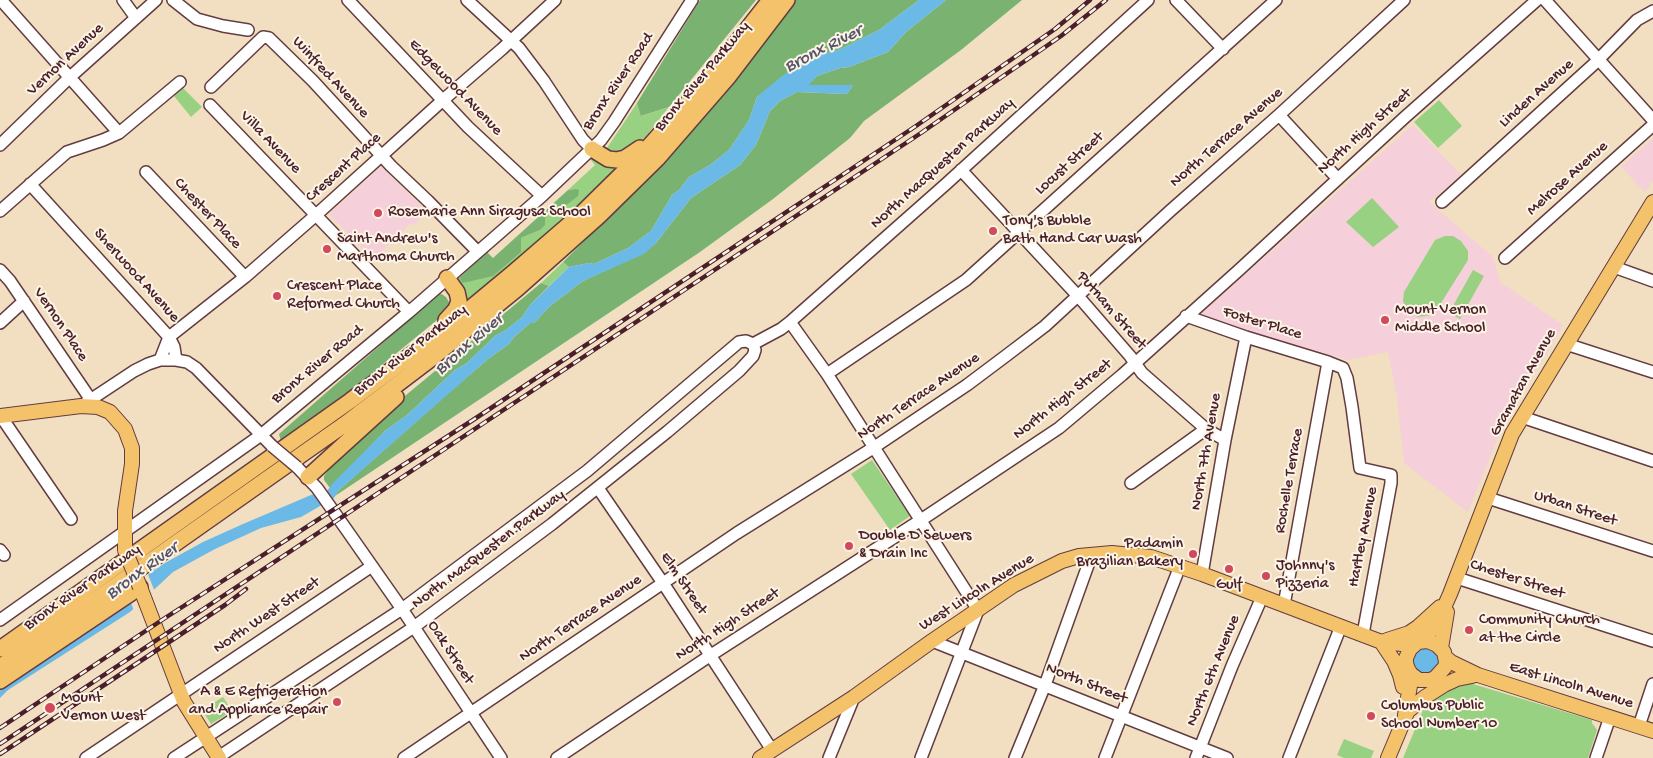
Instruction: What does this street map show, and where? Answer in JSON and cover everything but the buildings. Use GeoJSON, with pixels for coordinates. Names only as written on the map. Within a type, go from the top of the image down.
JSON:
{"type":"FeatureCollection","features":[{"type":"Feature","properties":{"kind":"highway","name":"Bronx River Parkway"},"geometry":{"type":"LineString","coordinates":[[0,649],[287,447],[418,350],[492,291],[621,176],[664,132],[722,63],[770,0]]}},
{"type":"Feature","properties":{"kind":"highway","name":"Bronx River Parkway"},"geometry":{"type":"LineString","coordinates":[[0,667],[302,455],[432,358],[551,259],[637,179],[712,96],[787,0]]}},
{"type":"Feature","properties":{"kind":"highway"},"geometry":{"type":"LineString","coordinates":[[592,149],[608,159],[617,160],[629,156],[664,132]]}},
{"type":"Feature","properties":{"kind":"highway"},"geometry":{"type":"LineString","coordinates":[[418,350],[458,306],[458,295],[447,278]]}},
{"type":"Feature","properties":{"kind":"highway"},"geometry":{"type":"LineString","coordinates":[[307,477],[395,398],[432,358]]}},
{"type":"Feature","properties":{"kind":"highway"},"geometry":{"type":"LineString","coordinates":[[0,681],[140,588]]}},
{"type":"Feature","properties":{"kind":"main road","name":"Gramatan Avenue"},"geometry":{"type":"LineString","coordinates":[[1421,642],[1438,621],[1449,597],[1512,434],[1653,202]]}},
{"type":"Feature","properties":{"kind":"main road"},"geometry":{"type":"LineString","coordinates":[[0,416],[86,403],[110,412],[125,429],[129,438],[132,455],[125,511],[124,550],[184,702],[218,758]]}},
{"type":"Feature","properties":{"kind":"main road","name":"West Lincoln Avenue"},"geometry":{"type":"LineString","coordinates":[[760,758],[854,697],[1014,585],[1062,561],[1092,554],[1134,554],[1151,557],[1202,574],[1381,641],[1409,645],[1421,642]]}},
{"type":"Feature","properties":{"kind":"main road","name":"Gramatan Avenue"},"geometry":{"type":"LineString","coordinates":[[1443,653],[1449,597]]}},
{"type":"Feature","properties":{"kind":"main road"},"geometry":{"type":"LineString","coordinates":[[1406,712],[1400,675],[1381,641],[1398,637],[1418,627],[1449,597]]}},
{"type":"Feature","properties":{"kind":"main road","name":"West Lincoln Avenue"},"geometry":{"type":"LineString","coordinates":[[1381,641],[1400,655],[1407,666]]}},
{"type":"Feature","properties":{"kind":"main road"},"geometry":{"type":"LineString","coordinates":[[1388,758],[1406,712],[1416,694],[1445,667],[1443,653],[1433,642],[1421,642],[1410,648],[1406,658],[1411,680],[1406,712]]}},
{"type":"Feature","properties":{"kind":"main road","name":"East Lincoln Avenue"},"geometry":{"type":"LineString","coordinates":[[1443,653],[1451,662],[1475,676]]}},
{"type":"Feature","properties":{"kind":"main road"},"geometry":{"type":"LineString","coordinates":[[1407,666],[1414,677],[1425,681],[1435,678]]}},
{"type":"Feature","properties":{"kind":"main road","name":"East Lincoln Avenue"},"geometry":{"type":"LineString","coordinates":[[1435,678],[1454,673],[1475,676],[1646,728]]}},
{"type":"Feature","properties":{"kind":"main road"},"geometry":{"type":"LineString","coordinates":[[1406,712],[1444,685],[1457,679],[1475,676]]}},
{"type":"Feature","properties":{"kind":"street"},"geometry":{"type":"LineString","coordinates":[[1,0],[120,133]]}},
{"type":"Feature","properties":{"kind":"street"},"geometry":{"type":"LineString","coordinates":[[123,0],[136,18]]}},
{"type":"Feature","properties":{"kind":"street","name":"Vernon Avenue"},"geometry":{"type":"LineString","coordinates":[[0,145],[69,78],[156,0]]}},
{"type":"Feature","properties":{"kind":"street"},"geometry":{"type":"LineString","coordinates":[[173,0],[198,19],[248,30]]}},
{"type":"Feature","properties":{"kind":"street","name":"Edgewood Avenue"},"geometry":{"type":"LineString","coordinates":[[348,0],[468,127],[542,196]]}},
{"type":"Feature","properties":{"kind":"street"},"geometry":{"type":"LineString","coordinates":[[467,0],[511,40],[544,81],[583,140],[592,149]]}},
{"type":"Feature","properties":{"kind":"street","name":"Crescent Place"},"geometry":{"type":"LineString","coordinates":[[168,337],[245,277],[555,0]]}},
{"type":"Feature","properties":{"kind":"street","name":"Bronx River Road"},"geometry":{"type":"LineString","coordinates":[[0,620],[124,530],[145,518],[261,435],[409,312],[542,196],[592,149],[614,122],[692,0]]}},
{"type":"Feature","properties":{"kind":"street","name":"North MacQuesten Parkway"},"geometry":{"type":"LineString","coordinates":[[753,344],[781,330],[1148,0]]}},
{"type":"Feature","properties":{"kind":"street"},"geometry":{"type":"LineString","coordinates":[[1176,0],[1223,49]]}},
{"type":"Feature","properties":{"kind":"street","name":"Locust Street"},"geometry":{"type":"LineString","coordinates":[[826,374],[966,280],[1276,0]]}},
{"type":"Feature","properties":{"kind":"street","name":"North Terrace Avenue"},"geometry":{"type":"LineString","coordinates":[[404,758],[737,533],[873,448],[987,370],[1045,326],[1404,0]]}},
{"type":"Feature","properties":{"kind":"street","name":"North High Street"},"geometry":{"type":"LineString","coordinates":[[557,758],[1059,428],[1239,270],[1536,0]]}},
{"type":"Feature","properties":{"kind":"street"},"geometry":{"type":"LineString","coordinates":[[1545,0],[1653,120]]}},
{"type":"Feature","properties":{"kind":"street","name":"Linden Avenue"},"geometry":{"type":"LineString","coordinates":[[1442,202],[1599,60],[1637,20],[1653,10]]}},
{"type":"Feature","properties":{"kind":"street","name":"Winfred Avenue"},"geometry":{"type":"LineString","coordinates":[[211,87],[263,37],[270,38],[382,156],[477,251]]}},
{"type":"Feature","properties":{"kind":"street"},"geometry":{"type":"LineString","coordinates":[[0,211],[67,152],[120,133],[180,82]]}},
{"type":"Feature","properties":{"kind":"street","name":"Villa Avenue"},"geometry":{"type":"LineString","coordinates":[[210,104],[409,312]]}},
{"type":"Feature","properties":{"kind":"street"},"geometry":{"type":"LineString","coordinates":[[1279,115],[1338,179]]}},
{"type":"Feature","properties":{"kind":"street","name":"Melrose Avenue"},"geometry":{"type":"LineString","coordinates":[[1505,258],[1653,125]]}},
{"type":"Feature","properties":{"kind":"street","name":"Putnam Street"},"geometry":{"type":"LineString","coordinates":[[961,170],[1078,296],[1142,373],[1206,429],[1225,440]]}},
{"type":"Feature","properties":{"kind":"street","name":"Chester Place"},"geometry":{"type":"LineString","coordinates":[[146,172],[245,277]]}},
{"type":"Feature","properties":{"kind":"street","name":"Sherwood Avenue"},"geometry":{"type":"LineString","coordinates":[[30,184],[168,337],[174,347],[176,360]]}},
{"type":"Feature","properties":{"kind":"street"},"geometry":{"type":"LineString","coordinates":[[1614,267],[1653,281]]}},
{"type":"Feature","properties":{"kind":"street","name":"Vernon Place"},"geometry":{"type":"LineString","coordinates":[[0,270],[24,301],[86,403]]}},
{"type":"Feature","properties":{"kind":"street"},"geometry":{"type":"LineString","coordinates":[[0,323],[24,301]]}},
{"type":"Feature","properties":{"kind":"street","name":"Foster Place"},"geometry":{"type":"LineString","coordinates":[[1186,316],[1328,362]]}},
{"type":"Feature","properties":{"kind":"street"},"geometry":{"type":"LineString","coordinates":[[790,322],[826,374],[978,610],[921,758]]}},
{"type":"Feature","properties":{"kind":"street"},"geometry":{"type":"LineString","coordinates":[[160,360],[168,337]]}},
{"type":"Feature","properties":{"kind":"street","name":"North 7th Avenue"},"geometry":{"type":"LineString","coordinates":[[1202,574],[1225,440],[1246,337]]}},
{"type":"Feature","properties":{"kind":"street","name":"North MacQuesten Parkway"},"geometry":{"type":"LineString","coordinates":[[174,758],[402,609],[587,471],[739,342],[746,341],[753,344],[755,350],[753,356],[739,371],[598,488],[414,627],[218,758]]}},
{"type":"Feature","properties":{"kind":"street"},"geometry":{"type":"LineString","coordinates":[[1566,344],[1653,372]]}},
{"type":"Feature","properties":{"kind":"street"},"geometry":{"type":"LineString","coordinates":[[86,403],[134,371],[160,360],[186,362],[196,368],[272,446],[307,477],[328,503],[372,566]]}},
{"type":"Feature","properties":{"kind":"street","name":"Rochelle Terrace"},"geometry":{"type":"LineString","coordinates":[[1284,605],[1328,362]]}},
{"type":"Feature","properties":{"kind":"street","name":"Hartley Avenue"},"geometry":{"type":"LineString","coordinates":[[1328,362],[1343,368],[1347,378],[1358,439],[1360,468],[1391,475],[1362,634]]}},
{"type":"Feature","properties":{"kind":"street"},"geometry":{"type":"LineString","coordinates":[[0,416],[71,519]]}},
{"type":"Feature","properties":{"kind":"street"},"geometry":{"type":"LineString","coordinates":[[1522,417],[1653,461]]}},
{"type":"Feature","properties":{"kind":"street"},"geometry":{"type":"LineString","coordinates":[[1131,483],[1206,429]]}},
{"type":"Feature","properties":{"kind":"street","name":"Elm Street"},"geometry":{"type":"LineString","coordinates":[[598,488],[664,583],[772,750]]}},
{"type":"Feature","properties":{"kind":"street","name":"Urban Street"},"geometry":{"type":"LineString","coordinates":[[1488,498],[1653,551]]}},
{"type":"Feature","properties":{"kind":"street"},"geometry":{"type":"LineString","coordinates":[[1015,758],[1092,554]]}},
{"type":"Feature","properties":{"kind":"street","name":"Oak Street"},"geometry":{"type":"LineString","coordinates":[[372,566],[501,758]]}},
{"type":"Feature","properties":{"kind":"street","name":"North West Street"},"geometry":{"type":"LineString","coordinates":[[86,758],[372,566]]}},
{"type":"Feature","properties":{"kind":"street"},"geometry":{"type":"LineString","coordinates":[[1105,758],[1180,566]]}},
{"type":"Feature","properties":{"kind":"street","name":"Chester Street"},"geometry":{"type":"LineString","coordinates":[[1457,578],[1653,641]]}},
{"type":"Feature","properties":{"kind":"street","name":"North 6th Avenue"},"geometry":{"type":"LineString","coordinates":[[1198,753],[1262,596]]}},
{"type":"Feature","properties":{"kind":"street"},"geometry":{"type":"LineString","coordinates":[[1289,758],[1341,626]]}},
{"type":"Feature","properties":{"kind":"street","name":"North Street"},"geometry":{"type":"LineString","coordinates":[[932,641],[1122,716],[1198,753],[1227,758]]}},
{"type":"Feature","properties":{"kind":"street"},"geometry":{"type":"LineString","coordinates":[[1646,728],[1653,684]]}},
{"type":"Feature","properties":{"kind":"street"},"geometry":{"type":"LineString","coordinates":[[829,758],[854,697]]}},
{"type":"Feature","properties":{"kind":"street"},"geometry":{"type":"LineString","coordinates":[[1596,758],[1610,717]]}},
{"type":"Feature","properties":{"kind":"shaded area","name":"Mount Vernon Middle School"},"geometry":{"type":"Polygon","coordinates":[[[1413,125],[1461,175],[1429,202],[1493,257],[1500,282],[1563,325],[1499,434],[1468,512],[1404,463],[1397,396],[1388,352],[1348,360],[1199,316],[1413,125]]]}},
{"type":"Feature","properties":{"kind":"shaded area"},"geometry":{"type":"Polygon","coordinates":[[[1653,138],[1653,180],[1645,192],[1621,167],[1653,138]]]}},
{"type":"Feature","properties":{"kind":"shaded area","name":"Rosemarie Ann Siragusa School"},"geometry":{"type":"Polygon","coordinates":[[[381,167],[427,212],[414,225],[411,223],[373,260],[329,214],[381,167]]]}},
{"type":"Feature","properties":{"kind":"green space"},"geometry":{"type":"Polygon","coordinates":[[[700,0],[756,0],[669,107],[641,116],[637,103],[700,0]]]}},
{"type":"Feature","properties":{"kind":"green space"},"geometry":{"type":"Polygon","coordinates":[[[795,0],[919,0],[879,30],[841,49],[817,56],[757,97],[749,120],[729,150],[710,165],[689,177],[679,190],[672,195],[651,231],[628,248],[594,264],[589,263],[569,267],[563,262],[657,168],[778,24],[795,0]]]}},
{"type":"Feature","properties":{"kind":"green space"},"geometry":{"type":"Polygon","coordinates":[[[946,0],[1022,0],[961,50],[864,121],[850,138],[773,199],[700,252],[335,496],[338,491],[436,404],[488,359],[509,344],[530,323],[534,323],[550,306],[583,281],[644,253],[656,243],[691,198],[740,165],[756,145],[770,111],[780,101],[797,92],[847,94],[853,85],[808,85],[817,76],[849,67],[888,52],[906,32],[946,0]]]}},
{"type":"Feature","properties":{"kind":"green space"},"geometry":{"type":"Polygon","coordinates":[[[183,88],[202,107],[191,117],[174,96],[183,88]]]}},
{"type":"Feature","properties":{"kind":"green space"},"geometry":{"type":"Polygon","coordinates":[[[1439,100],[1462,126],[1438,148],[1414,122],[1439,100]]]}},
{"type":"Feature","properties":{"kind":"green space"},"geometry":{"type":"Polygon","coordinates":[[[637,103],[642,116],[669,107],[646,136],[629,152],[621,156],[605,151],[637,103]]]}},
{"type":"Feature","properties":{"kind":"green space"},"geometry":{"type":"Polygon","coordinates":[[[593,156],[625,161],[524,255],[465,303],[457,281],[459,278],[464,283],[521,238],[540,230],[545,218],[553,208],[565,206],[575,189],[568,190],[595,165],[590,159],[593,156]]]}},
{"type":"Feature","properties":{"kind":"green space"},"geometry":{"type":"Polygon","coordinates":[[[568,190],[579,190],[578,196],[565,206],[553,208],[545,218],[545,225],[540,230],[521,238],[521,252],[493,276],[463,283],[459,278],[487,252],[493,258],[568,190]]]}},
{"type":"Feature","properties":{"kind":"green space"},"geometry":{"type":"Polygon","coordinates":[[[1372,198],[1399,227],[1373,247],[1346,222],[1372,198]]]}},
{"type":"Feature","properties":{"kind":"green space"},"geometry":{"type":"Polygon","coordinates":[[[1445,236],[1453,236],[1461,241],[1468,251],[1468,260],[1436,311],[1431,315],[1418,317],[1407,310],[1403,301],[1404,292],[1435,240],[1445,236]]]}},
{"type":"Feature","properties":{"kind":"green space"},"geometry":{"type":"Polygon","coordinates":[[[563,262],[569,267],[549,286],[541,283],[563,262]]]}},
{"type":"Feature","properties":{"kind":"green space"},"geometry":{"type":"Polygon","coordinates":[[[1473,270],[1484,276],[1460,319],[1449,313],[1473,270]]]}},
{"type":"Feature","properties":{"kind":"green space"},"geometry":{"type":"Polygon","coordinates":[[[541,283],[549,286],[530,305],[522,317],[495,336],[407,415],[386,430],[330,488],[324,480],[324,476],[339,456],[382,415],[541,283]]]}},
{"type":"Feature","properties":{"kind":"green space"},"geometry":{"type":"Polygon","coordinates":[[[440,293],[449,302],[447,312],[329,408],[281,442],[279,434],[440,293]]]}},
{"type":"Feature","properties":{"kind":"green space"},"geometry":{"type":"Polygon","coordinates":[[[872,460],[910,516],[890,530],[851,474],[872,460]]]}},
{"type":"Feature","properties":{"kind":"green space"},"geometry":{"type":"Polygon","coordinates":[[[1465,683],[1592,720],[1597,730],[1588,758],[1403,758],[1425,705],[1440,692],[1465,683]]]}},
{"type":"Feature","properties":{"kind":"green space"},"geometry":{"type":"Polygon","coordinates":[[[223,697],[232,711],[211,724],[202,710],[223,697]]]}},
{"type":"Feature","properties":{"kind":"green space"},"geometry":{"type":"Polygon","coordinates":[[[1344,739],[1374,751],[1371,758],[1344,758],[1337,755],[1344,739]]]}},
{"type":"Feature","properties":{"kind":"water"},"geometry":{"type":"Polygon","coordinates":[[[919,0],[946,0],[906,32],[888,52],[849,67],[817,76],[809,85],[853,85],[847,94],[797,92],[780,101],[770,111],[756,145],[740,165],[691,198],[656,243],[644,254],[583,281],[550,306],[534,323],[530,323],[509,344],[488,359],[338,491],[334,498],[301,517],[261,528],[215,549],[173,572],[130,612],[8,690],[0,698],[0,687],[130,604],[149,574],[165,563],[203,542],[243,524],[311,495],[327,491],[386,430],[407,415],[495,336],[522,317],[530,305],[569,267],[589,263],[594,264],[628,248],[651,231],[672,195],[679,190],[689,177],[710,165],[729,150],[749,120],[757,97],[765,90],[791,69],[817,56],[841,49],[879,30],[919,0]]]}},
{"type":"Feature","properties":{"kind":"water"},"geometry":{"type":"Polygon","coordinates":[[[1426,647],[1436,651],[1440,661],[1436,671],[1426,675],[1416,671],[1412,661],[1416,651],[1426,647]]]}},
{"type":"Feature","properties":{"kind":"pier"},"geometry":{"type":"Polygon","coordinates":[[[147,572],[155,592],[134,611],[130,600],[147,572]]]}},
{"type":"Feature","properties":{"kind":"railway"},"geometry":{"type":"LineString","coordinates":[[0,728],[165,618],[473,420],[916,126],[1055,29],[1090,0]]}},
{"type":"Feature","properties":{"kind":"railway"},"geometry":{"type":"LineString","coordinates":[[0,744],[921,133],[1061,36],[1106,0]]}},
{"type":"Feature","properties":{"kind":"railway"},"geometry":{"type":"LineString","coordinates":[[0,754],[225,605],[246,589]]}},
{"type":"Feature","properties":{"kind":"place","name":"Rosemarie Ann Siragusa School"},"geometry":{"type":"Point","coordinates":[378,213]}},
{"type":"Feature","properties":{"kind":"place","name":"Tony's Bubble Bath Hand Car Wash"},"geometry":{"type":"Point","coordinates":[993,231]}},
{"type":"Feature","properties":{"kind":"place","name":"Saint Andrew's Marthoma Church"},"geometry":{"type":"Point","coordinates":[327,249]}},
{"type":"Feature","properties":{"kind":"place","name":"Crescent Place Reformed Church"},"geometry":{"type":"Point","coordinates":[277,296]}},
{"type":"Feature","properties":{"kind":"place","name":"Mount Vernon Middle School"},"geometry":{"type":"Point","coordinates":[1385,320]}},
{"type":"Feature","properties":{"kind":"place","name":"Double D Sewers & Drain Inc"},"geometry":{"type":"Point","coordinates":[849,546]}},
{"type":"Feature","properties":{"kind":"place","name":"Padamin Brazilian Bakery"},"geometry":{"type":"Point","coordinates":[1193,554]}},
{"type":"Feature","properties":{"kind":"place","name":"Gulf"},"geometry":{"type":"Point","coordinates":[1229,569]}},
{"type":"Feature","properties":{"kind":"place","name":"Johnny's Pizzeria"},"geometry":{"type":"Point","coordinates":[1266,576]}},
{"type":"Feature","properties":{"kind":"place","name":"Community Church at the Circle"},"geometry":{"type":"Point","coordinates":[1469,630]}},
{"type":"Feature","properties":{"kind":"place","name":"A & E Refrigeration and Appliance Repair"},"geometry":{"type":"Point","coordinates":[337,702]}},
{"type":"Feature","properties":{"kind":"place","name":"Mount Vernon West"},"geometry":{"type":"Point","coordinates":[50,708]}},
{"type":"Feature","properties":{"kind":"place","name":"Columbus Public School Number 10"},"geometry":{"type":"Point","coordinates":[1371,716]}},
{"type":"Feature","properties":{"kind":"water label","name":"Bronx River"},"geometry":{"type":"Point","coordinates":[824,50]}},
{"type":"Feature","properties":{"kind":"water label","name":"Bronx River"},"geometry":{"type":"Point","coordinates":[470,345]}},
{"type":"Feature","properties":{"kind":"water label","name":"Bronx River"},"geometry":{"type":"Point","coordinates":[143,572]}}]}
